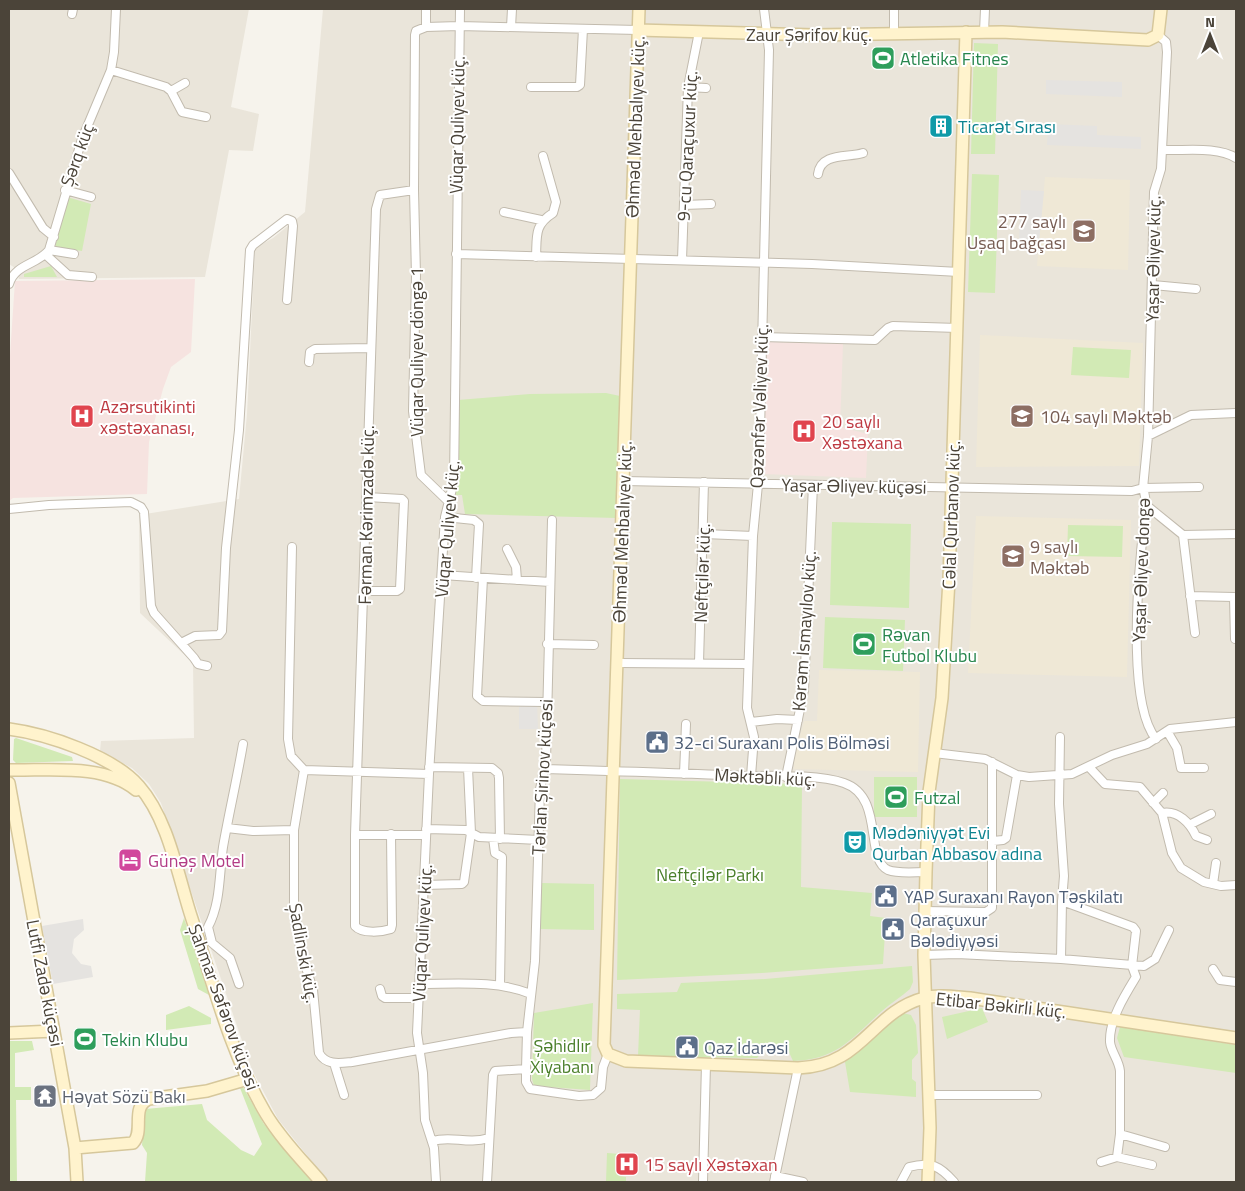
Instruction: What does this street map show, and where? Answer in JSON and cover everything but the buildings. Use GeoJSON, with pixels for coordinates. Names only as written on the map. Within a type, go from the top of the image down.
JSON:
{"type":"FeatureCollection","features":[{"type":"Feature","properties":{"kind":"street","name":"Şərq küç"},"geometry":{"type":"LineString","coordinates":[[47,252],[54,236],[65,190],[82,139],[111,70],[114,52],[116,9]]}},
{"type":"Feature","properties":{"kind":"street"},"geometry":{"type":"LineString","coordinates":[[414,190],[415,35],[416,31],[426,27],[426,9]]}},
{"type":"Feature","properties":{"kind":"street","name":"Vüqar Quliyev küç."},"geometry":{"type":"LineString","coordinates":[[419,1049],[417,1037],[418,998],[429,770],[445,517],[454,482],[460,9]]}},
{"type":"Feature","properties":{"kind":"street"},"geometry":{"type":"LineString","coordinates":[[511,27],[512,9]]}},
{"type":"Feature","properties":{"kind":"street","name":"Əhməd Mehbalıyev küç."},"geometry":{"type":"LineString","coordinates":[[608,1054],[604,1045],[638,9]]}},
{"type":"Feature","properties":{"kind":"street","name":"Qəzənfər Vəliyev küç."},"geometry":{"type":"LineString","coordinates":[[751,776],[754,737],[747,708],[748,664],[753,536],[758,483],[769,50],[764,9]]}},
{"type":"Feature","properties":{"kind":"street"},"geometry":{"type":"LineString","coordinates":[[894,9],[894,33]]}},
{"type":"Feature","properties":{"kind":"street"},"geometry":{"type":"LineString","coordinates":[[984,32],[985,9]]}},
{"type":"Feature","properties":{"kind":"street"},"geometry":{"type":"LineString","coordinates":[[1158,35],[1160,9]]}},
{"type":"Feature","properties":{"kind":"street","name":"Zaur Şərifov küç."},"geometry":{"type":"LineString","coordinates":[[426,27],[511,27],[766,34],[984,32],[1133,40],[1148,40],[1158,35]]}},
{"type":"Feature","properties":{"kind":"street"},"geometry":{"type":"LineString","coordinates":[[531,87],[580,85],[583,29]]}},
{"type":"Feature","properties":{"kind":"street","name":"9-cu Qaraçuxur küç."},"geometry":{"type":"LineString","coordinates":[[682,260],[688,87],[699,32]]}},
{"type":"Feature","properties":{"kind":"street","name":"Cəlal Qurbanov küç."},"geometry":{"type":"LineString","coordinates":[[928,1182],[929,1095],[924,955],[926,872],[929,792],[942,690],[952,488],[966,32]]}},
{"type":"Feature","properties":{"kind":"street","name":"Yaşar Əliyev küç."},"geometry":{"type":"LineString","coordinates":[[1143,488],[1148,436],[1154,192],[1162,169],[1167,52],[1166,42],[1158,35]]}},
{"type":"Feature","properties":{"kind":"street"},"geometry":{"type":"LineString","coordinates":[[111,70],[171,91],[182,112],[206,118]]}},
{"type":"Feature","properties":{"kind":"street"},"geometry":{"type":"LineString","coordinates":[[171,91],[186,83]]}},
{"type":"Feature","properties":{"kind":"street"},"geometry":{"type":"LineString","coordinates":[[688,87],[706,88]]}},
{"type":"Feature","properties":{"kind":"street"},"geometry":{"type":"LineString","coordinates":[[1163,150],[1228,153],[1236,158]]}},
{"type":"Feature","properties":{"kind":"street"},"geometry":{"type":"LineString","coordinates":[[818,174],[820,168],[833,157],[863,153]]}},
{"type":"Feature","properties":{"kind":"street"},"geometry":{"type":"LineString","coordinates":[[536,257],[541,220],[553,212],[556,202],[543,156]]}},
{"type":"Feature","properties":{"kind":"street"},"geometry":{"type":"LineString","coordinates":[[9,173],[43,228],[54,236]]}},
{"type":"Feature","properties":{"kind":"street"},"geometry":{"type":"LineString","coordinates":[[65,190],[91,197]]}},
{"type":"Feature","properties":{"kind":"street","name":"Fərman Kərimzadə küç."},"geometry":{"type":"LineString","coordinates":[[391,834],[391,929],[362,931],[355,926],[355,834],[376,202],[380,195],[414,190]]}},
{"type":"Feature","properties":{"kind":"street","name":"Vüqar Quliyev döngə 1"},"geometry":{"type":"LineString","coordinates":[[414,190],[416,276],[413,404],[415,441],[422,475],[449,502]]}},
{"type":"Feature","properties":{"kind":"street"},"geometry":{"type":"LineString","coordinates":[[684,205],[711,204]]}},
{"type":"Feature","properties":{"kind":"street"},"geometry":{"type":"LineString","coordinates":[[504,212],[541,220]]}},
{"type":"Feature","properties":{"kind":"street"},"geometry":{"type":"LineString","coordinates":[[181,643],[194,636],[219,635],[222,631],[226,548],[239,430],[250,250],[253,245],[287,219],[292,221],[293,226],[287,300]]}},
{"type":"Feature","properties":{"kind":"street"},"geometry":{"type":"LineString","coordinates":[[47,252],[68,275],[92,277]]}},
{"type":"Feature","properties":{"kind":"street"},"geometry":{"type":"LineString","coordinates":[[9,284],[12,270],[47,252],[74,254]]}},
{"type":"Feature","properties":{"kind":"street"},"geometry":{"type":"LineString","coordinates":[[456,254],[763,262],[959,272]]}},
{"type":"Feature","properties":{"kind":"street"},"geometry":{"type":"LineString","coordinates":[[1153,284],[1196,290]]}},
{"type":"Feature","properties":{"kind":"street"},"geometry":{"type":"LineString","coordinates":[[762,337],[875,340],[893,326],[958,328]]}},
{"type":"Feature","properties":{"kind":"street"},"geometry":{"type":"LineString","coordinates":[[309,362],[310,352],[315,349],[370,348]]}},
{"type":"Feature","properties":{"kind":"street"},"geometry":{"type":"LineString","coordinates":[[1148,436],[1191,415],[1236,413]]}},
{"type":"Feature","properties":{"kind":"street","name":"Yaşar Əliyev küçəsi"},"geometry":{"type":"LineString","coordinates":[[624,481],[1132,491],[1143,488],[1199,487]]}},
{"type":"Feature","properties":{"kind":"street","name":"Neftçilər küç."},"geometry":{"type":"LineString","coordinates":[[699,663],[704,482]]}},
{"type":"Feature","properties":{"kind":"street","name":"Kərəm İsmayılov küç."},"geometry":{"type":"LineString","coordinates":[[786,777],[790,748],[804,690],[813,485]]}},
{"type":"Feature","properties":{"kind":"street","name":"Yaşar Əliyev dongə"},"geometry":{"type":"LineString","coordinates":[[1143,488],[1146,505],[1137,601],[1138,670],[1142,702],[1151,732],[1156,738]]}},
{"type":"Feature","properties":{"kind":"street"},"geometry":{"type":"LineString","coordinates":[[364,591],[397,591],[400,589],[404,500],[367,497]]}},
{"type":"Feature","properties":{"kind":"street"},"geometry":{"type":"LineString","coordinates":[[9,509],[49,505],[131,502],[141,506],[144,512],[151,606],[154,613],[198,664],[207,666]]}},
{"type":"Feature","properties":{"kind":"street"},"geometry":{"type":"LineString","coordinates":[[1146,505],[1183,535],[1236,534]]}},
{"type":"Feature","properties":{"kind":"street"},"geometry":{"type":"LineString","coordinates":[[445,517],[474,520],[479,524],[477,696],[483,701],[546,702]]}},
{"type":"Feature","properties":{"kind":"street","name":"Tərlan Şirinov küçəsi"},"geometry":{"type":"LineString","coordinates":[[527,1032],[535,961],[540,789],[544,769],[552,520]]}},
{"type":"Feature","properties":{"kind":"street"},"geometry":{"type":"LineString","coordinates":[[704,534],[753,536]]}},
{"type":"Feature","properties":{"kind":"street"},"geometry":{"type":"LineString","coordinates":[[1183,535],[1195,633]]}},
{"type":"Feature","properties":{"kind":"street"},"geometry":{"type":"LineString","coordinates":[[292,548],[288,739],[291,756],[304,770],[357,771],[492,768],[498,773],[495,853],[502,858],[500,985]]}},
{"type":"Feature","properties":{"kind":"street"},"geometry":{"type":"LineString","coordinates":[[507,549],[516,567],[517,580]]}},
{"type":"Feature","properties":{"kind":"street"},"geometry":{"type":"LineString","coordinates":[[442,576],[550,582]]}},
{"type":"Feature","properties":{"kind":"street"},"geometry":{"type":"LineString","coordinates":[[1190,596],[1234,597],[1236,639]]}},
{"type":"Feature","properties":{"kind":"street"},"geometry":{"type":"LineString","coordinates":[[547,644],[594,646]]}},
{"type":"Feature","properties":{"kind":"street"},"geometry":{"type":"LineString","coordinates":[[618,663],[748,664]]}},
{"type":"Feature","properties":{"kind":"street"},"geometry":{"type":"LineString","coordinates":[[751,722],[777,718],[798,720]]}},
{"type":"Feature","properties":{"kind":"street"},"geometry":{"type":"LineString","coordinates":[[934,753],[985,759],[1017,775],[1029,777],[1060,775],[1080,772],[1112,755],[1137,748],[1166,731],[1175,728],[1236,722]]}},
{"type":"Feature","properties":{"kind":"street"},"geometry":{"type":"LineString","coordinates":[[684,774],[686,724]]}},
{"type":"Feature","properties":{"kind":"street"},"geometry":{"type":"LineString","coordinates":[[9,729],[42,737],[81,750],[108,762],[129,776],[145,794],[156,812]]}},
{"type":"Feature","properties":{"kind":"street"},"geometry":{"type":"LineString","coordinates":[[1166,731],[1177,748],[1181,768],[1204,768]]}},
{"type":"Feature","properties":{"kind":"street"},"geometry":{"type":"LineString","coordinates":[[1060,737],[1059,804],[1064,876],[1061,959]]}},
{"type":"Feature","properties":{"kind":"street"},"geometry":{"type":"LineString","coordinates":[[239,984],[230,958],[212,943],[208,927],[213,918],[219,891],[221,862],[243,744]]}},
{"type":"Feature","properties":{"kind":"street"},"geometry":{"type":"LineString","coordinates":[[75,771],[83,768],[86,763],[85,754],[81,750]]}},
{"type":"Feature","properties":{"kind":"street"},"geometry":{"type":"LineString","coordinates":[[925,911],[986,912],[990,910],[992,762]]}},
{"type":"Feature","properties":{"kind":"street"},"geometry":{"type":"LineString","coordinates":[[1088,767],[1104,784],[1140,787],[1162,813],[1172,853],[1181,868],[1195,878],[1213,884],[1236,885]]}},
{"type":"Feature","properties":{"kind":"street"},"geometry":{"type":"LineString","coordinates":[[424,885],[462,884],[464,882],[471,833],[468,768]]}},
{"type":"Feature","properties":{"kind":"street","name":"Məktəbli küç."},"geometry":{"type":"LineString","coordinates":[[544,769],[829,780],[851,786],[862,797],[870,812],[876,852],[886,869],[894,872],[926,872]]}},
{"type":"Feature","properties":{"kind":"street"},"geometry":{"type":"LineString","coordinates":[[9,770],[75,771],[120,780],[137,791],[156,812]]}},
{"type":"Feature","properties":{"kind":"street","name":"Şadlinski küç."},"geometry":{"type":"LineString","coordinates":[[304,770],[294,830],[294,903],[300,948],[313,990],[319,1053],[322,1057],[334,1063]]}},
{"type":"Feature","properties":{"kind":"street"},"geometry":{"type":"LineString","coordinates":[[992,841],[1006,838],[1017,775]]}},
{"type":"Feature","properties":{"kind":"street","name":"Lutfi Zadə küçəsi"},"geometry":{"type":"LineString","coordinates":[[9,783],[75,1148],[77,1182]]}},
{"type":"Feature","properties":{"kind":"street"},"geometry":{"type":"LineString","coordinates":[[1153,803],[1163,792]]}},
{"type":"Feature","properties":{"kind":"street","name":"Şahmar Səfərov küçəsi"},"geometry":{"type":"LineString","coordinates":[[156,812],[219,1002],[248,1078],[275,1126],[321,1182]]}},
{"type":"Feature","properties":{"kind":"street"},"geometry":{"type":"LineString","coordinates":[[1162,813],[1173,812],[1191,824],[1196,836],[1207,840]]}},
{"type":"Feature","properties":{"kind":"street"},"geometry":{"type":"LineString","coordinates":[[1191,824],[1212,814]]}},
{"type":"Feature","properties":{"kind":"street"},"geometry":{"type":"LineString","coordinates":[[227,828],[294,830]]}},
{"type":"Feature","properties":{"kind":"street"},"geometry":{"type":"LineString","coordinates":[[355,834],[460,830],[478,837],[539,840]]}},
{"type":"Feature","properties":{"kind":"street"},"geometry":{"type":"LineString","coordinates":[[1213,884],[1216,863]]}},
{"type":"Feature","properties":{"kind":"street"},"geometry":{"type":"LineString","coordinates":[[1062,901],[1135,929],[1132,966],[1136,976],[1115,1019],[1110,1042],[1119,1062],[1120,1134],[1117,1156]]}},
{"type":"Feature","properties":{"kind":"street"},"geometry":{"type":"LineString","coordinates":[[924,955],[957,954],[1061,959],[1144,966],[1152,962],[1159,953],[1169,930]]}},
{"type":"Feature","properties":{"kind":"street"},"geometry":{"type":"LineString","coordinates":[[198,938],[210,935]]}},
{"type":"Feature","properties":{"kind":"street"},"geometry":{"type":"LineString","coordinates":[[1213,969],[1220,980],[1236,982]]}},
{"type":"Feature","properties":{"kind":"street"},"geometry":{"type":"LineString","coordinates":[[419,984],[500,985],[515,987],[531,994]]}},
{"type":"Feature","properties":{"kind":"street"},"geometry":{"type":"LineString","coordinates":[[380,989],[382,996],[385,998],[418,998]]}},
{"type":"Feature","properties":{"kind":"street","name":"Etibar Bəkirli küç."},"geometry":{"type":"LineString","coordinates":[[608,1054],[626,1061],[798,1068],[825,1064],[844,1056],[893,1014],[925,997],[970,998],[1236,1038]]}},
{"type":"Feature","properties":{"kind":"street"},"geometry":{"type":"LineString","coordinates":[[9,1033],[54,1031]]}},
{"type":"Feature","properties":{"kind":"street"},"geometry":{"type":"LineString","coordinates":[[344,1095],[334,1063],[352,1062],[511,1033],[527,1032],[526,1082],[530,1089],[579,1096],[593,1095],[601,1088],[603,1064],[608,1054]]}},
{"type":"Feature","properties":{"kind":"street"},"geometry":{"type":"LineString","coordinates":[[419,1049],[423,1073],[425,1120],[436,1158],[436,1182]]}},
{"type":"Feature","properties":{"kind":"street"},"geometry":{"type":"LineString","coordinates":[[703,1182],[706,1064]]}},
{"type":"Feature","properties":{"kind":"street"},"geometry":{"type":"LineString","coordinates":[[798,1068],[775,1179],[802,1182]]}},
{"type":"Feature","properties":{"kind":"street"},"geometry":{"type":"LineString","coordinates":[[487,1182],[492,1074],[498,1070],[526,1069]]}},
{"type":"Feature","properties":{"kind":"street"},"geometry":{"type":"LineString","coordinates":[[75,1148],[133,1143],[137,1138],[139,1110],[144,1101],[207,1091],[248,1078]]}},
{"type":"Feature","properties":{"kind":"street"},"geometry":{"type":"LineString","coordinates":[[929,1095],[1038,1095]]}},
{"type":"Feature","properties":{"kind":"street"},"geometry":{"type":"LineString","coordinates":[[1120,1134],[1165,1147]]}},
{"type":"Feature","properties":{"kind":"street"},"geometry":{"type":"LineString","coordinates":[[432,1140],[447,1138],[472,1142],[489,1138]]}},
{"type":"Feature","properties":{"kind":"street"},"geometry":{"type":"LineString","coordinates":[[1101,1162],[1117,1156],[1152,1165]]}},
{"type":"Feature","properties":{"kind":"street"},"geometry":{"type":"LineString","coordinates":[[901,1182],[909,1167],[929,1165],[943,1170],[954,1182]]}},
{"type":"Feature","properties":{"kind":"shaded area"},"geometry":{"type":"Polygon","coordinates":[[[9,9],[249,9],[231,107],[259,114],[253,151],[229,150],[205,277],[19,279],[15,268],[9,264],[9,9]]]}},
{"type":"Feature","properties":{"kind":"shaded area"},"geometry":{"type":"Polygon","coordinates":[[[323,9],[1236,9],[1236,1182],[328,1182],[278,1119],[252,1070],[161,803],[149,784],[132,768],[100,751],[101,741],[194,738],[193,663],[140,613],[139,515],[239,499],[247,414],[255,248],[273,238],[305,212],[323,9]]]}},
{"type":"Feature","properties":{"kind":"shaded area"},"geometry":{"type":"Polygon","coordinates":[[[1046,80],[1122,82],[1122,97],[1046,94],[1046,80]]]}},
{"type":"Feature","properties":{"kind":"shaded area"},"geometry":{"type":"Polygon","coordinates":[[[1048,124],[1097,126],[1097,135],[1141,137],[1141,149],[1047,145],[1048,124]]]}},
{"type":"Feature","properties":{"kind":"shaded area","name":"277 saylı Uşaq bağçası"},"geometry":{"type":"Polygon","coordinates":[[[1045,177],[1130,180],[1128,270],[1037,266],[1045,177]]]}},
{"type":"Feature","properties":{"kind":"shaded area"},"geometry":{"type":"Polygon","coordinates":[[[1021,190],[1044,191],[1039,242],[1019,242],[1021,190]]]}},
{"type":"Feature","properties":{"kind":"shaded area","name":"Azərsutikinti xəstəxanası,"},"geometry":{"type":"Polygon","coordinates":[[[195,279],[191,352],[171,367],[163,389],[149,442],[147,494],[13,498],[9,501],[9,370],[15,281],[195,279]]]}},
{"type":"Feature","properties":{"kind":"shaded area"},"geometry":{"type":"Polygon","coordinates":[[[980,335],[1143,343],[1139,466],[976,467],[980,335]]]}},
{"type":"Feature","properties":{"kind":"shaded area"},"geometry":{"type":"Polygon","coordinates":[[[767,342],[843,344],[840,427],[868,434],[866,478],[763,474],[767,342]]]}},
{"type":"Feature","properties":{"kind":"shaded area"},"geometry":{"type":"Polygon","coordinates":[[[976,516],[1131,520],[1127,677],[968,673],[976,516]]]}},
{"type":"Feature","properties":{"kind":"shaded area"},"geometry":{"type":"Polygon","coordinates":[[[819,670],[920,672],[918,772],[794,769],[794,759],[804,721],[817,721],[819,670]]]}},
{"type":"Feature","properties":{"kind":"shaded area"},"geometry":{"type":"Polygon","coordinates":[[[519,702],[537,702],[538,729],[519,729],[519,702]]]}},
{"type":"Feature","properties":{"kind":"shaded area"},"geometry":{"type":"Polygon","coordinates":[[[83,919],[84,930],[74,939],[72,953],[81,964],[91,966],[93,977],[53,984],[42,926],[83,919]]]}},
{"type":"Feature","properties":{"kind":"green space"},"geometry":{"type":"Polygon","coordinates":[[[974,43],[998,44],[995,154],[971,154],[974,43]]]}},
{"type":"Feature","properties":{"kind":"green space"},"geometry":{"type":"Polygon","coordinates":[[[972,174],[999,175],[995,293],[968,292],[972,174]]]}},
{"type":"Feature","properties":{"kind":"green space"},"geometry":{"type":"Polygon","coordinates":[[[67,197],[91,204],[82,251],[55,247],[67,197]]]}},
{"type":"Feature","properties":{"kind":"green space"},"geometry":{"type":"Polygon","coordinates":[[[51,266],[57,277],[24,277],[24,274],[51,266]]]}},
{"type":"Feature","properties":{"kind":"green space"},"geometry":{"type":"Polygon","coordinates":[[[1073,347],[1131,350],[1129,378],[1071,375],[1073,347]]]}},
{"type":"Feature","properties":{"kind":"green space"},"geometry":{"type":"Polygon","coordinates":[[[606,393],[620,396],[617,518],[465,514],[462,495],[456,495],[458,400],[530,394],[606,393]]]}},
{"type":"Feature","properties":{"kind":"green space"},"geometry":{"type":"Polygon","coordinates":[[[832,522],[911,524],[909,608],[830,605],[832,522]]]}},
{"type":"Feature","properties":{"kind":"green space"},"geometry":{"type":"Polygon","coordinates":[[[1068,525],[1123,526],[1122,557],[1067,556],[1068,525]]]}},
{"type":"Feature","properties":{"kind":"green space","name":"Rəvan Futbol Klubu"},"geometry":{"type":"Polygon","coordinates":[[[825,617],[905,620],[903,671],[823,668],[825,617]]]}},
{"type":"Feature","properties":{"kind":"green space"},"geometry":{"type":"Polygon","coordinates":[[[16,738],[72,757],[73,761],[16,763],[13,760],[14,739],[16,738]]]}},
{"type":"Feature","properties":{"kind":"green space","name":"Futzal"},"geometry":{"type":"Polygon","coordinates":[[[874,777],[917,777],[917,817],[874,817],[874,777]]]}},
{"type":"Feature","properties":{"kind":"green space","name":"Neftçilər Parkı"},"geometry":{"type":"Polygon","coordinates":[[[620,779],[802,784],[801,887],[872,893],[870,916],[886,918],[883,964],[762,973],[617,980],[620,779]]]}},
{"type":"Feature","properties":{"kind":"green space"},"geometry":{"type":"Polygon","coordinates":[[[541,883],[594,884],[594,930],[539,929],[541,883]]]}},
{"type":"Feature","properties":{"kind":"green space"},"geometry":{"type":"Polygon","coordinates":[[[184,918],[209,995],[198,989],[180,930],[184,918]]]}},
{"type":"Feature","properties":{"kind":"green space"},"geometry":{"type":"Polygon","coordinates":[[[912,966],[913,982],[910,989],[885,1008],[843,1046],[821,1057],[808,1060],[793,1061],[788,1050],[766,1048],[757,1058],[638,1056],[640,1010],[617,1009],[617,994],[677,992],[681,983],[765,979],[912,966]]]}},
{"type":"Feature","properties":{"kind":"green space","name":"Şəhidlır Xiyabanı"},"geometry":{"type":"Polygon","coordinates":[[[593,1003],[590,1090],[534,1086],[532,1079],[534,1013],[593,1003]]]}},
{"type":"Feature","properties":{"kind":"green space"},"geometry":{"type":"Polygon","coordinates":[[[189,1006],[211,1018],[211,1024],[166,1030],[166,1015],[189,1006]]]}},
{"type":"Feature","properties":{"kind":"green space"},"geometry":{"type":"Polygon","coordinates":[[[982,1008],[988,1022],[947,1039],[942,1017],[982,1008]]]}},
{"type":"Feature","properties":{"kind":"green space"},"geometry":{"type":"Polygon","coordinates":[[[903,1013],[911,1015],[916,1025],[918,1053],[912,1060],[912,1079],[916,1082],[916,1097],[850,1092],[845,1062],[891,1019],[903,1013]]]}},
{"type":"Feature","properties":{"kind":"green space"},"geometry":{"type":"Polygon","coordinates":[[[1120,1027],[1236,1045],[1236,1073],[1124,1057],[1117,1038],[1120,1027]]]}},
{"type":"Feature","properties":{"kind":"green space"},"geometry":{"type":"Polygon","coordinates":[[[9,1041],[32,1041],[34,1050],[15,1053],[15,1087],[31,1087],[31,1100],[16,1100],[17,1182],[9,1182],[9,1041]]]}},
{"type":"Feature","properties":{"kind":"green space"},"geometry":{"type":"Polygon","coordinates":[[[243,1087],[264,1124],[312,1182],[145,1182],[147,1153],[142,1145],[145,1109],[202,1104],[207,1120],[241,1150],[254,1156],[262,1144],[240,1088],[243,1087]]]}},
{"type":"Feature","properties":{"kind":"green space"},"geometry":{"type":"Polygon","coordinates":[[[607,1153],[620,1154],[619,1176],[626,1177],[626,1182],[606,1182],[607,1153]]]}},
{"type":"Feature","properties":{"kind":"place","name":"Atletika Fitnes"},"geometry":{"type":"Point","coordinates":[883,58]}},
{"type":"Feature","properties":{"kind":"place","name":"Ticarət Sırası"},"geometry":{"type":"Point","coordinates":[941,126]}},
{"type":"Feature","properties":{"kind":"place","name":"277 saylı Uşaq bağçası"},"geometry":{"type":"Point","coordinates":[1084,231]}},
{"type":"Feature","properties":{"kind":"place","name":"Azərsutikinti xəstəxanası,"},"geometry":{"type":"Point","coordinates":[82,416]}},
{"type":"Feature","properties":{"kind":"place","name":"104 saylı Məktəb"},"geometry":{"type":"Point","coordinates":[1022,416]}},
{"type":"Feature","properties":{"kind":"place","name":"20 saylı Xəstəxana"},"geometry":{"type":"Point","coordinates":[804,431]}},
{"type":"Feature","properties":{"kind":"place","name":"9 saylı Məktəb"},"geometry":{"type":"Point","coordinates":[1013,556]}},
{"type":"Feature","properties":{"kind":"place","name":"Rəvan Futbol Klubu"},"geometry":{"type":"Point","coordinates":[864,644]}},
{"type":"Feature","properties":{"kind":"place","name":"32-ci Suraxanı Polis Bölməsi"},"geometry":{"type":"Point","coordinates":[657,742]}},
{"type":"Feature","properties":{"kind":"place","name":"Futzal"},"geometry":{"type":"Point","coordinates":[896,797]}},
{"type":"Feature","properties":{"kind":"place","name":"Mədəniyyət Evi Qurban Abbasov adına"},"geometry":{"type":"Point","coordinates":[855,842]}},
{"type":"Feature","properties":{"kind":"place","name":"Günəş Motel"},"geometry":{"type":"Point","coordinates":[130,860]}},
{"type":"Feature","properties":{"kind":"place","name":"YAP Suraxanı Rayon Təşkilatı"},"geometry":{"type":"Point","coordinates":[886,896]}},
{"type":"Feature","properties":{"kind":"place","name":"Qaraçuxur Bələdiyyəsi"},"geometry":{"type":"Point","coordinates":[893,929]}},
{"type":"Feature","properties":{"kind":"place","name":"Tekin Klubu"},"geometry":{"type":"Point","coordinates":[85,1039]}},
{"type":"Feature","properties":{"kind":"place","name":"Qaz İdarəsi"},"geometry":{"type":"Point","coordinates":[687,1047]}},
{"type":"Feature","properties":{"kind":"place","name":"Həyat Sözü Bakı"},"geometry":{"type":"Point","coordinates":[45,1096]}},
{"type":"Feature","properties":{"kind":"place","name":"15 saylı Xəstəxan"},"geometry":{"type":"Point","coordinates":[627,1164]}}]}
